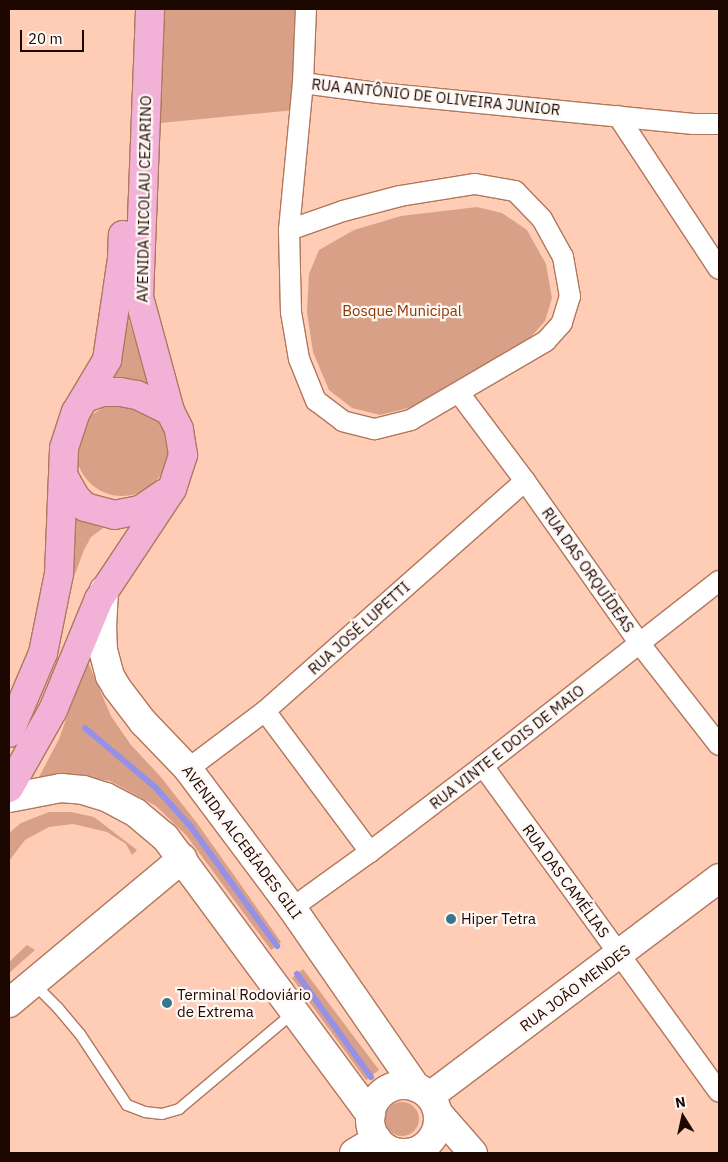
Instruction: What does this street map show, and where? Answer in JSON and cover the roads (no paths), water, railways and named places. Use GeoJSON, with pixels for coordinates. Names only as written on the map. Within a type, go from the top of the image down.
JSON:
{"type":"FeatureCollection","features":[{"type":"Feature","properties":{"kind":"main road","name":"AVENIDA NICOLAU CEZARINO"},"geometry":{"type":"LineString","coordinates":[[9,733],[43,653],[59,574],[64,448],[69,428],[84,398],[107,360],[122,259],[131,9]]}},
{"type":"Feature","properties":{"kind":"main road","name":"AVENIDA NICOLAU CEZARINO"},"geometry":{"type":"LineString","coordinates":[[9,788],[53,710],[104,589],[172,489],[183,455],[179,429],[170,411],[139,297],[150,9]]}},
{"type":"Feature","properties":{"kind":"main road"},"geometry":{"type":"LineString","coordinates":[[84,398],[106,392],[120,392],[136,395],[170,411]]}},
{"type":"Feature","properties":{"kind":"main road"},"geometry":{"type":"LineString","coordinates":[[64,475],[75,496],[85,507],[114,515],[140,510],[172,489]]}},
{"type":"Feature","properties":{"kind":"street"},"geometry":{"type":"LineString","coordinates":[[303,84],[306,9]]}},
{"type":"Feature","properties":{"kind":"street","name":"RUA ANTÔNIO DE OLIVEIRA JUNIOR"},"geometry":{"type":"LineString","coordinates":[[288,230],[343,211],[400,196],[475,184],[514,191],[542,219],[564,257],[570,296],[562,323],[546,342],[410,420],[374,429],[343,422],[316,401],[299,359],[291,312],[288,230],[303,84],[693,124],[719,124]]}},
{"type":"Feature","properties":{"kind":"street"},"geometry":{"type":"LineString","coordinates":[[618,116],[719,268]]}},
{"type":"Feature","properties":{"kind":"street","name":"RUA DAS ORQUÍDEAS"},"geometry":{"type":"LineString","coordinates":[[459,393],[525,481],[640,644],[719,745]]}},
{"type":"Feature","properties":{"kind":"street","name":"RUA JOSÉ LUPETTI"},"geometry":{"type":"LineString","coordinates":[[188,769],[265,711],[525,481]]}},
{"type":"Feature","properties":{"kind":"street","name":"RUA VINTE E DOIS DE MAIO"},"geometry":{"type":"LineString","coordinates":[[292,908],[370,852],[483,766],[719,581]]}},
{"type":"Feature","properties":{"kind":"street","name":"AVENIDA ALCEBÍADES GILI"},"geometry":{"type":"LineString","coordinates":[[104,589],[103,650],[110,676],[143,722],[188,769],[292,908],[428,1099],[474,1153]]}},
{"type":"Feature","properties":{"kind":"street"},"geometry":{"type":"LineString","coordinates":[[265,711],[370,852]]}},
{"type":"Feature","properties":{"kind":"street","name":"RUA DAS CAMÉLIAS"},"geometry":{"type":"LineString","coordinates":[[483,766],[719,1092]]}},
{"type":"Feature","properties":{"kind":"street"},"geometry":{"type":"LineString","coordinates":[[9,798],[61,788],[83,790],[106,797],[136,813],[165,836],[295,1012],[386,1140],[408,1152],[428,1143],[438,1124],[428,1099],[401,1085],[387,1090],[373,1105],[386,1140]]}},
{"type":"Feature","properties":{"kind":"street"},"geometry":{"type":"LineString","coordinates":[[9,1003],[183,858]]}},
{"type":"Feature","properties":{"kind":"street","name":"RUA JOÃO MENDES"},"geometry":{"type":"LineString","coordinates":[[428,1099],[719,878]]}},
{"type":"Feature","properties":{"kind":"street"},"geometry":{"type":"LineString","coordinates":[[354,1153],[386,1140]]}},
{"type":"Feature","properties":{"kind":"lane"},"geometry":{"type":"LineString","coordinates":[[33,984],[58,1008],[80,1034],[127,1105],[145,1112],[162,1114],[179,1109],[295,1012]]}},
{"type":"Feature","properties":{"kind":"waterway"},"geometry":{"type":"LineString","coordinates":[[85,728],[155,787],[191,827],[277,946]]}},
{"type":"Feature","properties":{"kind":"waterway"},"geometry":{"type":"LineString","coordinates":[[297,974],[371,1077]]}},
{"type":"Feature","properties":{"kind":"place","name":"Hiper Tetra"},"geometry":{"type":"Point","coordinates":[451,919]}},
{"type":"Feature","properties":{"kind":"place","name":"Terminal Rodoviário de Extrema"},"geometry":{"type":"Point","coordinates":[167,1003]}},
{"type":"Feature","properties":{"kind":"park label","name":"Bosque Municipal"},"geometry":{"type":"Point","coordinates":[402,311]}}]}
